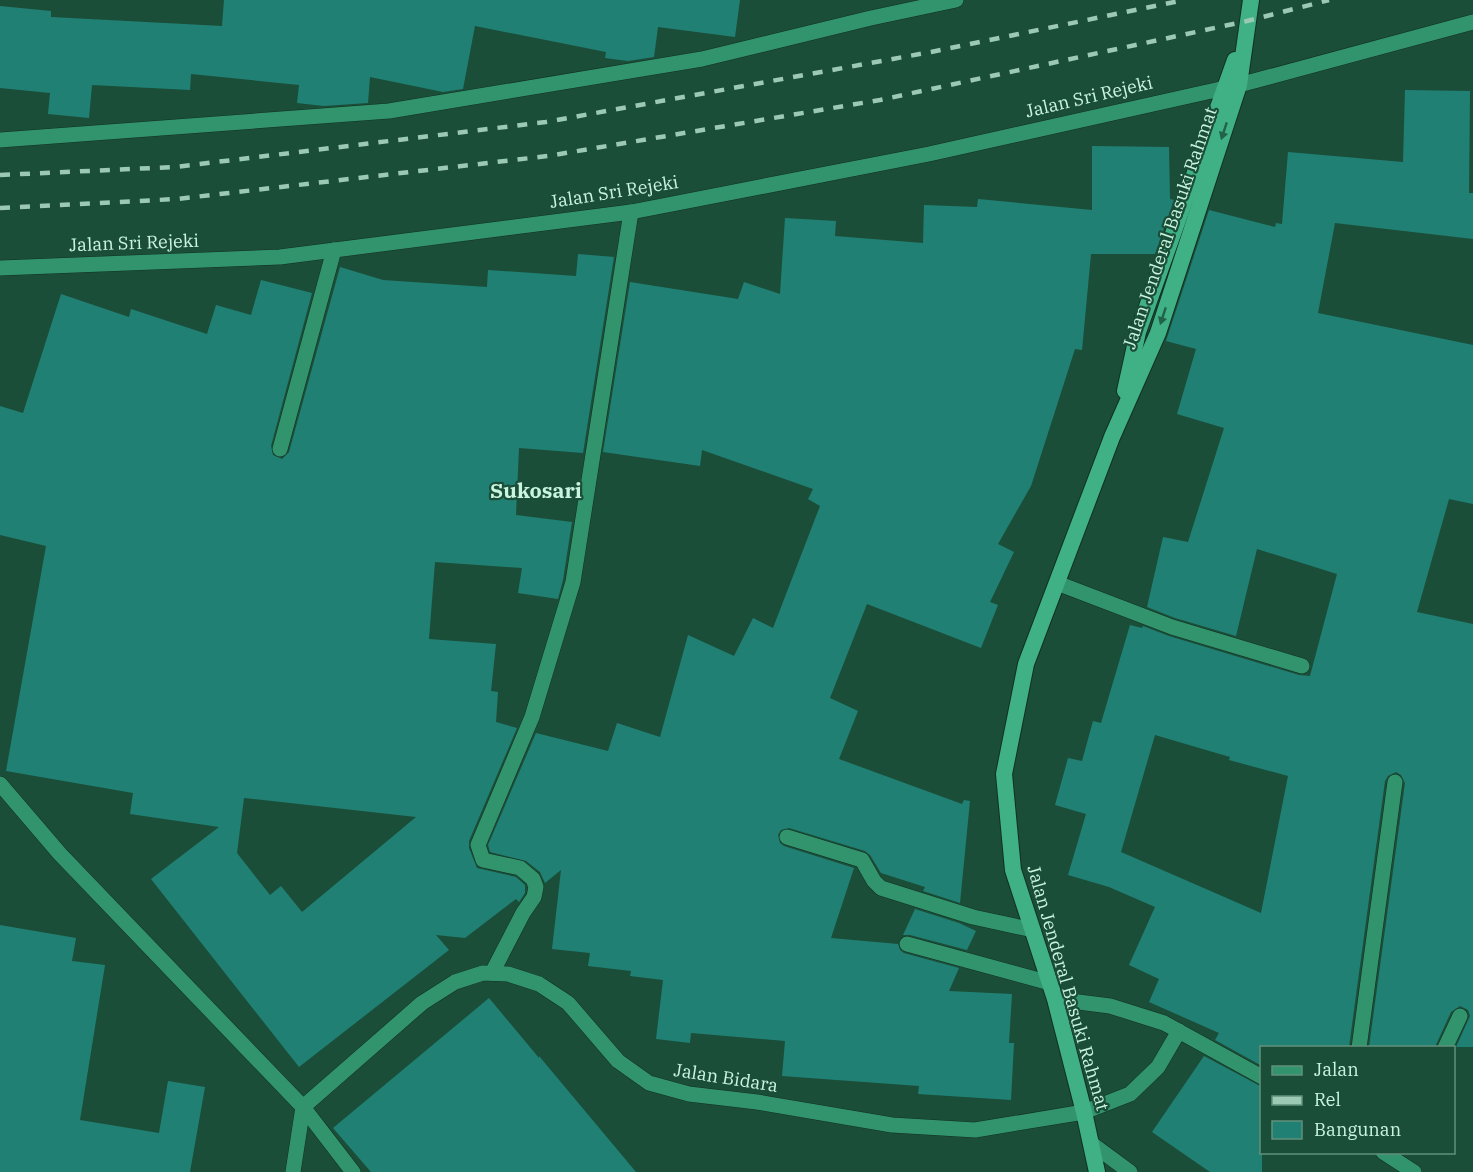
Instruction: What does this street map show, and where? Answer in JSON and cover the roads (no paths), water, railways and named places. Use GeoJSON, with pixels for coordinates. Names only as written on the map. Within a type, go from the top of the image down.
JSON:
{"type":"FeatureCollection","features":[{"type":"Feature","properties":{"kind":"highway","name":"Jalan Jenderal Basuki Rahmat"},"geometry":{"type":"LineString","coordinates":[[1097,1172],[1055,999],[1013,870],[1004,774],[1026,664],[1116,430],[1158,333],[1232,87],[1244,60],[1245,33],[1251,0]]}},
{"type":"Feature","properties":{"kind":"highway","name":"Jalan Jenderal Basuki Rahmat"},"geometry":{"type":"LineString","coordinates":[[1085,1172],[1092,1144]]}},
{"type":"Feature","properties":{"kind":"street"},"geometry":{"type":"LineString","coordinates":[[0,140],[389,111],[702,59],[956,0]]}},
{"type":"Feature","properties":{"kind":"street","name":"Jalan Sri Rejeki"},"geometry":{"type":"LineString","coordinates":[[0,268],[280,257],[631,212],[929,154],[1232,87],[1473,22]]}},
{"type":"Feature","properties":{"kind":"street"},"geometry":{"type":"LineString","coordinates":[[492,973],[523,913],[534,897],[536,887],[534,879],[520,868],[483,860],[478,845],[532,717],[573,582],[631,212]]}},
{"type":"Feature","properties":{"kind":"street"},"geometry":{"type":"LineString","coordinates":[[280,449],[333,250]]}},
{"type":"Feature","properties":{"kind":"street"},"geometry":{"type":"LineString","coordinates":[[1057,583],[1172,627],[1302,666]]}},
{"type":"Feature","properties":{"kind":"street"},"geometry":{"type":"LineString","coordinates":[[1359,1046],[1395,782]]}},
{"type":"Feature","properties":{"kind":"street"},"geometry":{"type":"LineString","coordinates":[[0,784],[6,799],[303,1107],[353,1172]]}},
{"type":"Feature","properties":{"kind":"street"},"geometry":{"type":"LineString","coordinates":[[788,837],[862,860],[874,881],[881,888],[973,917],[1033,930]]}},
{"type":"Feature","properties":{"kind":"street"},"geometry":{"type":"LineString","coordinates":[[907,944],[1050,983]]}},
{"type":"Feature","properties":{"kind":"street","name":"Jalan Bidara"},"geometry":{"type":"LineString","coordinates":[[303,1107],[422,1003],[455,982],[483,973],[508,974],[539,984],[568,1003],[618,1061],[649,1083],[689,1094],[757,1102],[892,1125],[975,1130],[1084,1112],[1130,1094],[1158,1066],[1179,1031]]}},
{"type":"Feature","properties":{"kind":"street"},"geometry":{"type":"LineString","coordinates":[[1055,999],[1110,1006],[1164,1023],[1260,1076]]}},
{"type":"Feature","properties":{"kind":"street"},"geometry":{"type":"LineString","coordinates":[[1445,1046],[1460,1016]]}},
{"type":"Feature","properties":{"kind":"street"},"geometry":{"type":"LineString","coordinates":[[293,1172],[303,1107]]}},
{"type":"Feature","properties":{"kind":"street"},"geometry":{"type":"LineString","coordinates":[[1092,1144],[1130,1172]]}},
{"type":"Feature","properties":{"kind":"street"},"geometry":{"type":"LineString","coordinates":[[1390,1154],[1414,1172]]}},
{"type":"Feature","properties":{"kind":"railway"},"geometry":{"type":"LineString","coordinates":[[0,175],[175,167],[546,122],[931,52],[1184,0]]}},
{"type":"Feature","properties":{"kind":"railway"},"geometry":{"type":"LineString","coordinates":[[0,208],[177,199],[548,156],[880,100],[1247,21],[1329,0]]}},
{"type":"Feature","properties":{"kind":"district","name":"Sukosari"},"geometry":{"type":"Point","coordinates":[536,491]}}]}
